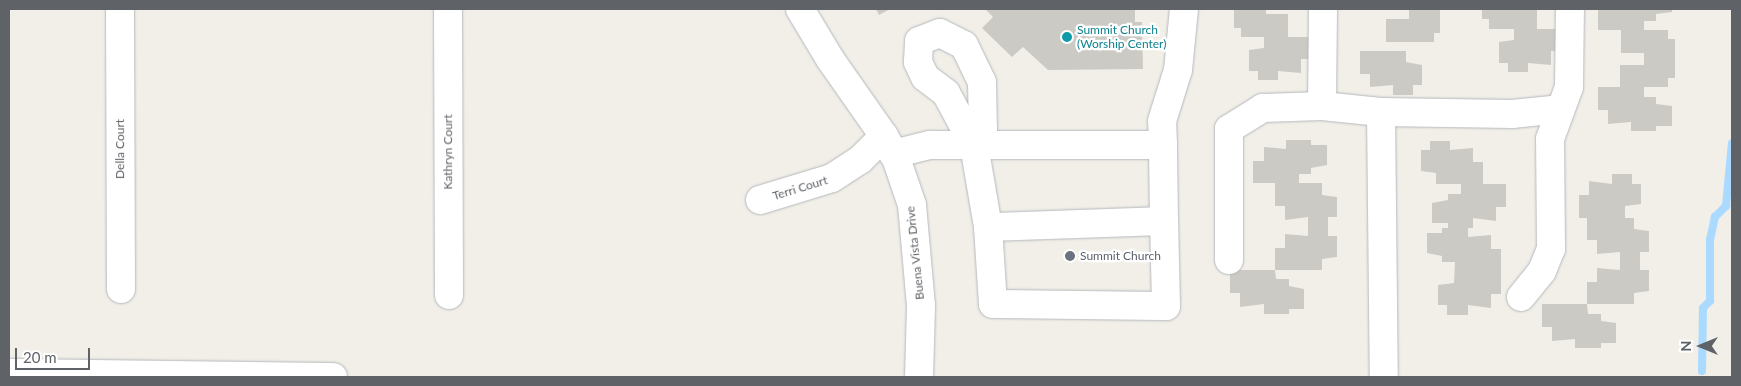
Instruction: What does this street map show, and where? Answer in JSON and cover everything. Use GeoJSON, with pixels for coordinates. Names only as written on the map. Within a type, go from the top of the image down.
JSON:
{"type":"FeatureCollection","features":[{"type":"Feature","properties":{"kind":"street","name":"Della Court"},"geometry":{"type":"LineString","coordinates":[[120,9],[121,289]]}},
{"type":"Feature","properties":{"kind":"street","name":"Kathryn Court"},"geometry":{"type":"LineString","coordinates":[[448,9],[449,294]]}},
{"type":"Feature","properties":{"kind":"street","name":"Buena Vista Drive"},"geometry":{"type":"LineString","coordinates":[[800,9],[830,59],[889,145],[912,206],[921,306],[919,377]]}},
{"type":"Feature","properties":{"kind":"street"},"geometry":{"type":"LineString","coordinates":[[974,145],[988,227],[993,304],[1166,306],[1162,121],[1178,70],[1184,9]]}},
{"type":"Feature","properties":{"kind":"street"},"geometry":{"type":"LineString","coordinates":[[1322,106],[1323,9]]}},
{"type":"Feature","properties":{"kind":"street"},"geometry":{"type":"LineString","coordinates":[[1521,296],[1542,271],[1551,249],[1550,139],[1569,87],[1570,9]]}},
{"type":"Feature","properties":{"kind":"street"},"geometry":{"type":"LineString","coordinates":[[1229,260],[1229,129],[1263,108],[1322,106],[1381,112],[1512,114],[1560,109]]}},
{"type":"Feature","properties":{"kind":"street"},"geometry":{"type":"LineString","coordinates":[[1381,112],[1384,377]]}},
{"type":"Feature","properties":{"kind":"street"},"geometry":{"type":"LineString","coordinates":[[889,145],[1163,145]]}},
{"type":"Feature","properties":{"kind":"street","name":"Terri Court"},"geometry":{"type":"LineString","coordinates":[[760,200],[832,178],[860,160],[889,145]]}},
{"type":"Feature","properties":{"kind":"street"},"geometry":{"type":"LineString","coordinates":[[988,227],[1164,221]]}},
{"type":"Feature","properties":{"kind":"street"},"geometry":{"type":"LineString","coordinates":[[9,373],[333,377]]}},
{"type":"Feature","properties":{"kind":"building"},"geometry":{"type":"Polygon","coordinates":[[[876,9],[890,9],[879,15],[876,9]]]}},
{"type":"Feature","properties":{"kind":"building","name":"Summit Church (Worship Center)"},"geometry":{"type":"Polygon","coordinates":[[[985,9],[1135,9],[1135,22],[1142,22],[1143,69],[1048,70],[1023,47],[1012,57],[982,28],[993,17],[985,9]]]}},
{"type":"Feature","properties":{"kind":"building"},"geometry":{"type":"Polygon","coordinates":[[[1234,9],[1266,9],[1266,14],[1288,14],[1288,37],[1311,37],[1311,59],[1301,59],[1301,73],[1278,71],[1278,80],[1258,80],[1258,71],[1249,71],[1249,50],[1264,48],[1264,37],[1241,37],[1241,28],[1234,28],[1234,9]]]}},
{"type":"Feature","properties":{"kind":"building"},"geometry":{"type":"Polygon","coordinates":[[[1409,9],[1440,9],[1440,33],[1434,33],[1434,42],[1386,42],[1386,19],[1409,19],[1409,9]]]}},
{"type":"Feature","properties":{"kind":"building"},"geometry":{"type":"Polygon","coordinates":[[[1482,9],[1537,9],[1537,29],[1561,29],[1561,51],[1551,51],[1551,65],[1528,63],[1528,72],[1508,72],[1508,63],[1499,63],[1499,42],[1514,40],[1514,29],[1489,29],[1489,19],[1482,19],[1482,9]]]}},
{"type":"Feature","properties":{"kind":"building"},"geometry":{"type":"Polygon","coordinates":[[[1598,9],[1672,9],[1672,12],[1656,14],[1656,21],[1644,21],[1644,30],[1668,30],[1668,39],[1675,39],[1675,78],[1668,78],[1668,87],[1644,87],[1644,97],[1656,97],[1656,104],[1672,106],[1672,126],[1656,126],[1656,131],[1631,131],[1631,122],[1608,124],[1608,110],[1598,110],[1598,87],[1620,87],[1620,65],[1644,65],[1644,53],[1621,53],[1621,30],[1598,30],[1598,9]]]}},
{"type":"Feature","properties":{"kind":"building"},"geometry":{"type":"Polygon","coordinates":[[[1360,51],[1406,51],[1406,62],[1422,65],[1422,85],[1413,85],[1413,95],[1393,95],[1393,85],[1370,87],[1370,74],[1360,74],[1360,51]]]}},
{"type":"Feature","properties":{"kind":"building"},"geometry":{"type":"Polygon","coordinates":[[[1286,140],[1311,140],[1311,145],[1327,145],[1327,165],[1311,168],[1311,174],[1299,174],[1299,183],[1322,183],[1322,195],[1337,197],[1337,217],[1328,217],[1328,236],[1337,236],[1337,257],[1322,259],[1322,270],[1275,270],[1275,248],[1285,248],[1285,234],[1308,236],[1308,217],[1285,220],[1285,206],[1275,206],[1275,183],[1253,183],[1253,161],[1264,161],[1264,147],[1286,149],[1286,140]]]}},
{"type":"Feature","properties":{"kind":"building"},"geometry":{"type":"Polygon","coordinates":[[[1430,141],[1450,141],[1450,150],[1473,148],[1473,162],[1483,162],[1483,184],[1506,184],[1506,207],[1496,207],[1496,221],[1473,218],[1473,228],[1468,228],[1468,237],[1491,235],[1491,249],[1501,249],[1501,294],[1491,294],[1491,308],[1468,305],[1468,315],[1447,315],[1447,305],[1438,305],[1438,285],[1454,283],[1455,262],[1442,262],[1442,256],[1427,253],[1427,233],[1442,233],[1442,228],[1448,228],[1448,223],[1432,223],[1432,203],[1448,200],[1448,194],[1461,194],[1461,184],[1436,184],[1436,173],[1421,171],[1421,150],[1430,150],[1430,141]]]}},
{"type":"Feature","properties":{"kind":"building"},"geometry":{"type":"Polygon","coordinates":[[[1612,174],[1632,174],[1632,184],[1641,184],[1641,204],[1625,206],[1625,218],[1634,218],[1634,229],[1649,231],[1649,252],[1640,252],[1640,270],[1649,270],[1649,291],[1634,293],[1634,304],[1587,304],[1587,282],[1597,282],[1597,268],[1620,270],[1620,252],[1597,254],[1597,240],[1587,240],[1587,218],[1579,218],[1579,195],[1589,195],[1589,181],[1612,184],[1612,174]]]}},
{"type":"Feature","properties":{"kind":"building"},"geometry":{"type":"Polygon","coordinates":[[[1230,270],[1275,270],[1276,279],[1289,279],[1289,286],[1304,289],[1304,309],[1289,309],[1289,314],[1264,314],[1264,304],[1240,307],[1240,293],[1230,293],[1230,270]]]}},
{"type":"Feature","properties":{"kind":"building"},"geometry":{"type":"Polygon","coordinates":[[[1542,304],[1587,304],[1588,314],[1601,314],[1601,321],[1616,323],[1616,343],[1601,343],[1601,348],[1575,348],[1575,339],[1552,341],[1552,327],[1542,327],[1542,304]]]}},
{"type":"Feature","properties":{"kind":"waterway"},"geometry":{"type":"LineString","coordinates":[[1702,371],[1703,308],[1710,301],[1710,240],[1715,217],[1726,206],[1732,143]]}},
{"type":"Feature","properties":{"kind":"place","name":"Summit Church (Worship Center)"},"geometry":{"type":"Point","coordinates":[1067,37]}},
{"type":"Feature","properties":{"kind":"place","name":"Summit Church"},"geometry":{"type":"Point","coordinates":[1070,256]}}]}
